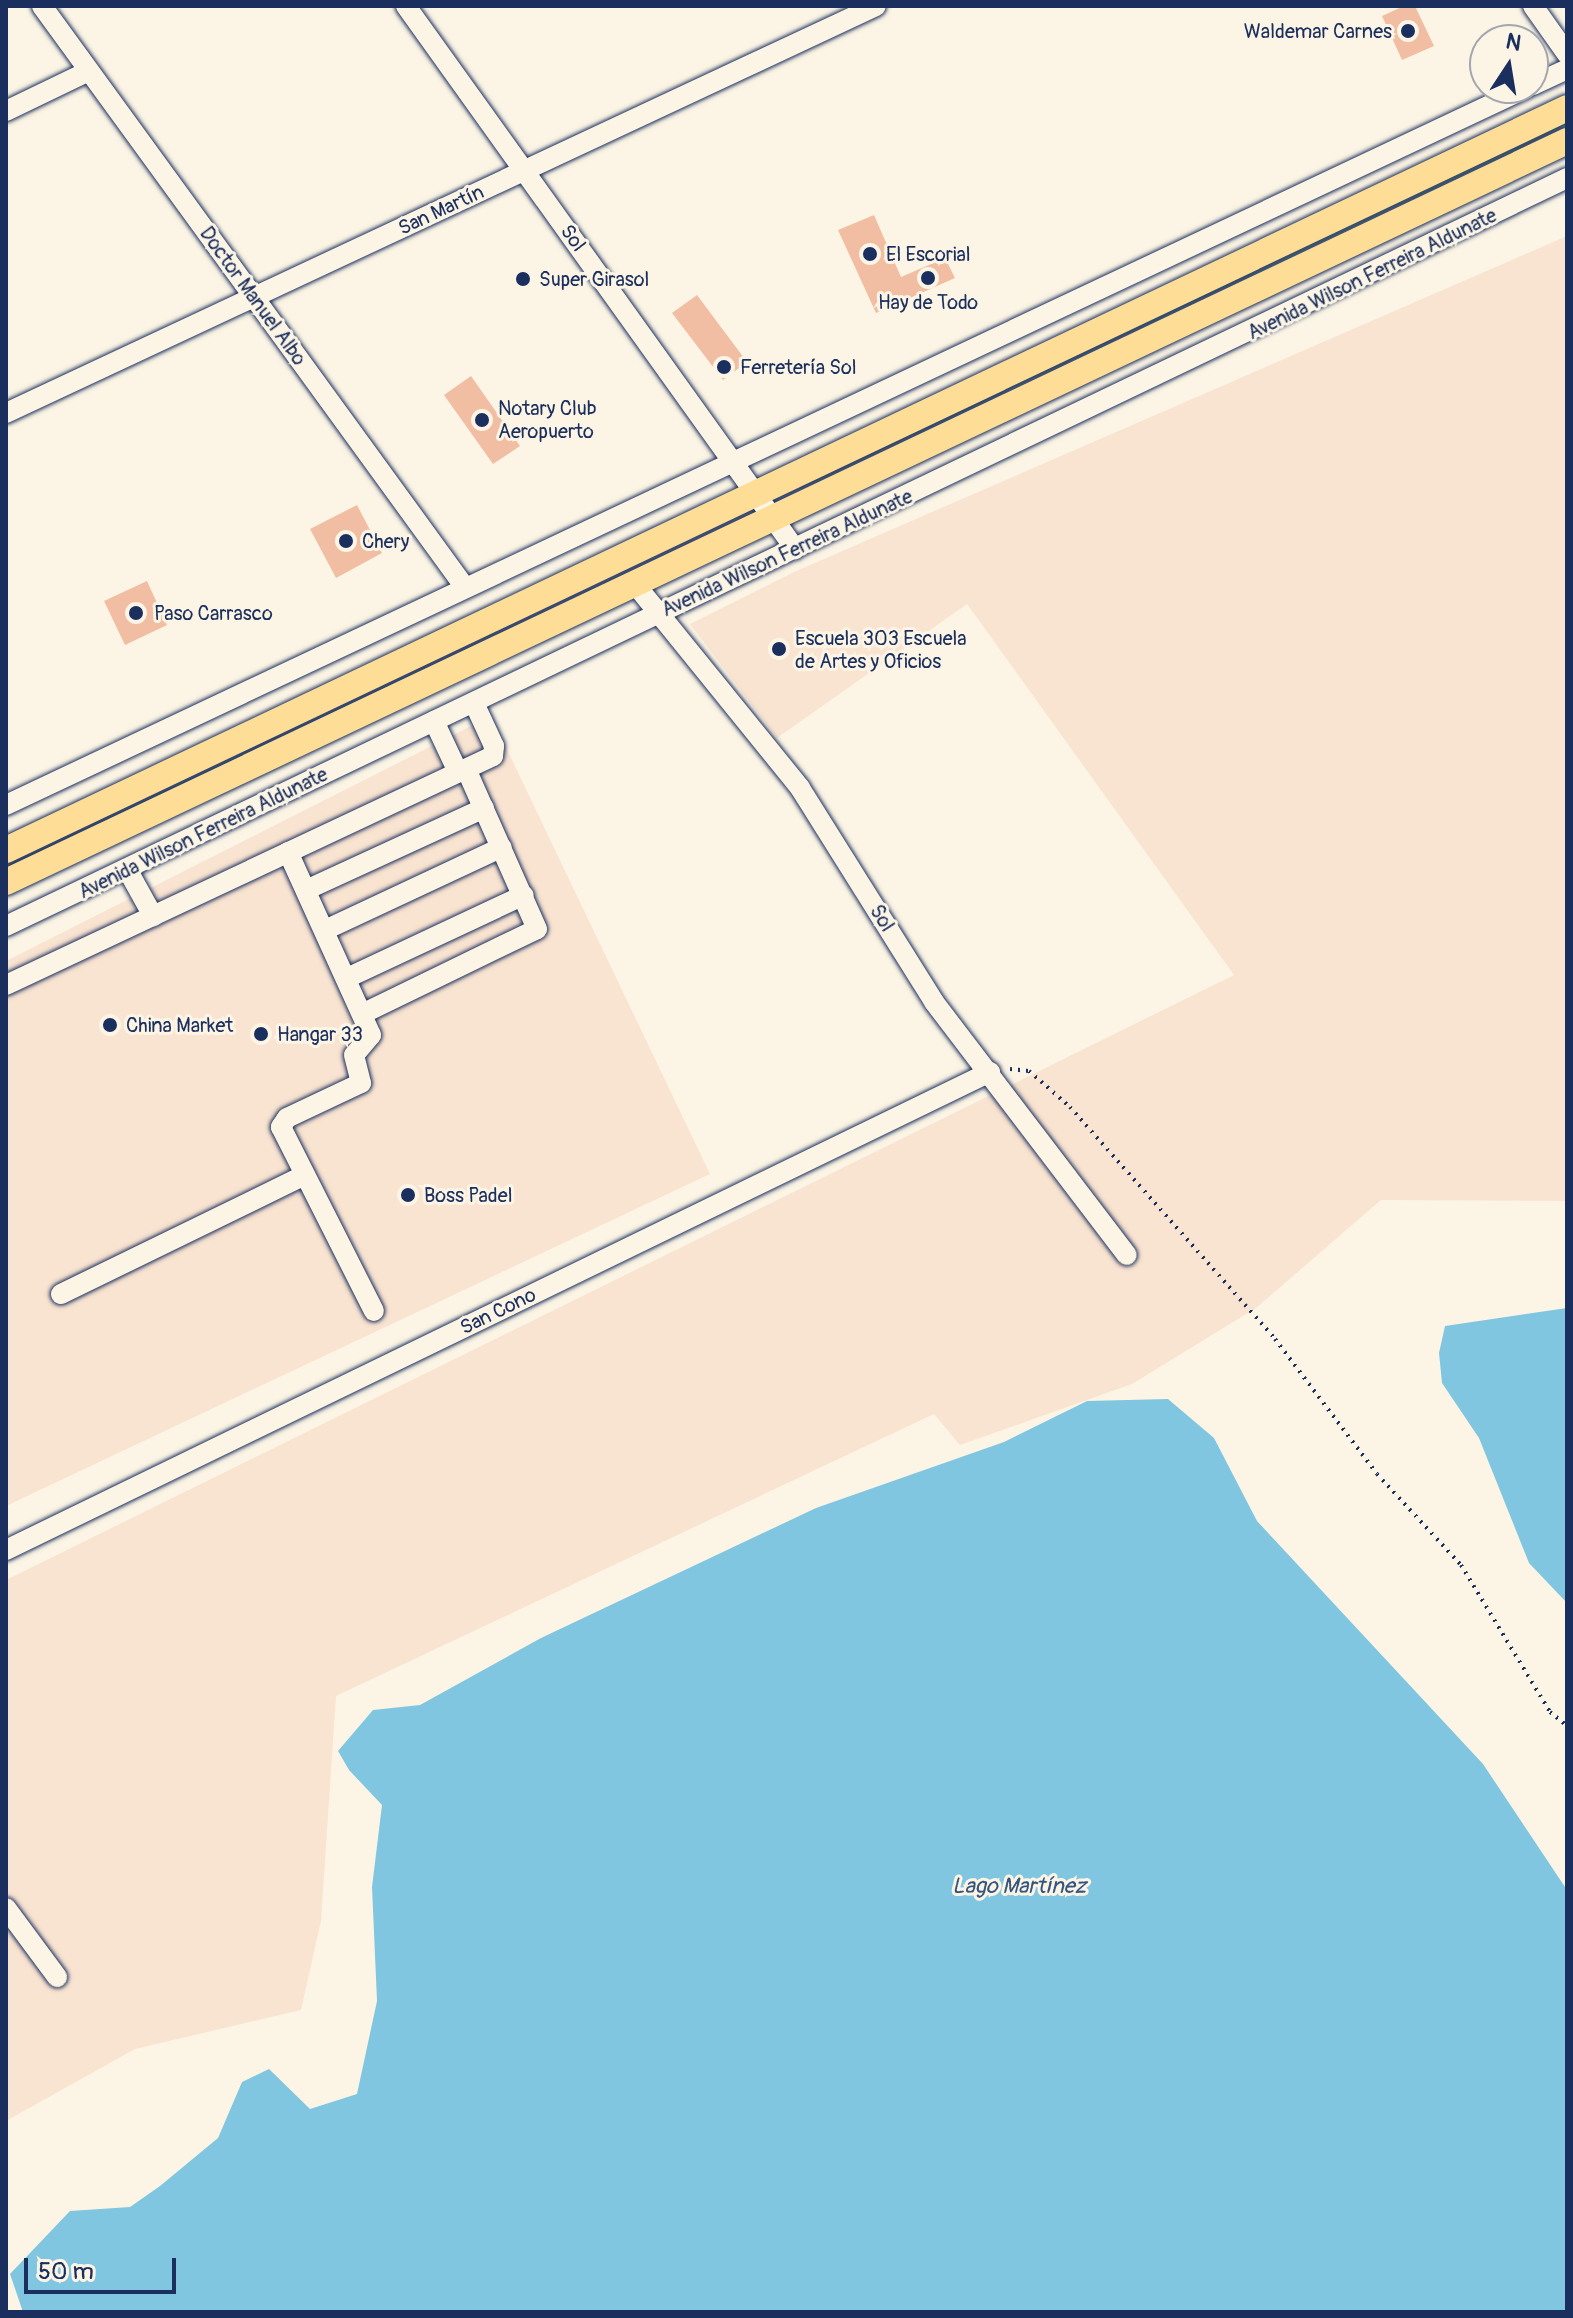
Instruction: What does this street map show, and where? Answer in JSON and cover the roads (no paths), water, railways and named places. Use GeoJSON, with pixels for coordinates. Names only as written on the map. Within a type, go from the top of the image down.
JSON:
{"type":"FeatureCollection","features":[{"type":"Feature","properties":{"kind":"main road"},"geometry":{"type":"LineString","coordinates":[[6,850],[1567,108]]}},
{"type":"Feature","properties":{"kind":"main road","name":"Avenida Wilson Ferreira Aldunate"},"geometry":{"type":"LineString","coordinates":[[6,882],[1567,141]]}},
{"type":"Feature","properties":{"kind":"street","name":"Doctor Manuel Albo"},"geometry":{"type":"LineString","coordinates":[[42,6],[464,586]]}},
{"type":"Feature","properties":{"kind":"street","name":"Sol"},"geometry":{"type":"LineString","coordinates":[[406,6],[795,549]]}},
{"type":"Feature","properties":{"kind":"street","name":"San Martín"},"geometry":{"type":"LineString","coordinates":[[6,413],[876,6]]}},
{"type":"Feature","properties":{"kind":"street"},"geometry":{"type":"LineString","coordinates":[[1533,6],[1567,54]]}},
{"type":"Feature","properties":{"kind":"street"},"geometry":{"type":"LineString","coordinates":[[6,111],[89,71]]}},
{"type":"Feature","properties":{"kind":"street"},"geometry":{"type":"LineString","coordinates":[[6,805],[464,586],[1492,104]]}},
{"type":"Feature","properties":{"kind":"street","name":"Avenida Wilson Ferreira Aldunate"},"geometry":{"type":"LineString","coordinates":[[6,926],[1567,178]]}},
{"type":"Feature","properties":{"kind":"street","name":"Sol"},"geometry":{"type":"LineString","coordinates":[[635,584],[655,615],[800,788],[934,1002],[1127,1255]]}},
{"type":"Feature","properties":{"kind":"street"},"geometry":{"type":"LineString","coordinates":[[6,985],[462,770],[495,751],[474,703]]}},
{"type":"Feature","properties":{"kind":"street"},"geometry":{"type":"LineString","coordinates":[[364,1013],[537,929],[484,808],[434,721]]}},
{"type":"Feature","properties":{"kind":"street"},"geometry":{"type":"LineString","coordinates":[[306,890],[484,808]]}},
{"type":"Feature","properties":{"kind":"street"},"geometry":{"type":"LineString","coordinates":[[325,930],[502,847]]}},
{"type":"Feature","properties":{"kind":"street"},"geometry":{"type":"LineString","coordinates":[[288,852],[364,1013],[371,1035],[354,1055],[361,1083],[287,1118],[281,1127],[303,1176],[374,1311]]}},
{"type":"Feature","properties":{"kind":"street"},"geometry":{"type":"LineString","coordinates":[[127,869],[153,916]]}},
{"type":"Feature","properties":{"kind":"street"},"geometry":{"type":"LineString","coordinates":[[347,978],[524,895]]}},
{"type":"Feature","properties":{"kind":"street","name":"San Cono"},"geometry":{"type":"LineString","coordinates":[[6,1550],[990,1072]]}},
{"type":"Feature","properties":{"kind":"street"},"geometry":{"type":"LineString","coordinates":[[61,1294],[303,1176]]}},
{"type":"Feature","properties":{"kind":"street"},"geometry":{"type":"LineString","coordinates":[[6,1908],[57,1977]]}},
{"type":"Feature","properties":{"kind":"water"},"geometry":{"type":"Polygon","coordinates":[[[1567,1308],[1567,1603],[1529,1563],[1479,1438],[1442,1383],[1439,1353],[1445,1326],[1567,1308]]]}},
{"type":"Feature","properties":{"kind":"water","name":"Lago Martínez"},"geometry":{"type":"Polygon","coordinates":[[[1168,1399],[1214,1438],[1257,1521],[1483,1764],[1567,1890],[1567,2312],[23,2312],[10,2274],[70,2211],[130,2207],[218,2138],[242,2082],[269,2069],[310,2109],[357,2094],[377,2001],[372,1887],[382,1805],[349,1770],[338,1751],[373,1710],[420,1705],[541,1638],[816,1508],[1004,1442],[1087,1401],[1168,1399]]]}},
{"type":"Feature","properties":{"kind":"place","name":"Waldemar Carnes"},"geometry":{"type":"Point","coordinates":[1408,31]}},
{"type":"Feature","properties":{"kind":"place","name":"El Escorial"},"geometry":{"type":"Point","coordinates":[870,254]}},
{"type":"Feature","properties":{"kind":"place","name":"Hay de Todo"},"geometry":{"type":"Point","coordinates":[928,278]}},
{"type":"Feature","properties":{"kind":"place","name":"Super Girasol"},"geometry":{"type":"Point","coordinates":[523,279]}},
{"type":"Feature","properties":{"kind":"place","name":"Ferretería Sol"},"geometry":{"type":"Point","coordinates":[724,367]}},
{"type":"Feature","properties":{"kind":"place","name":"Notary Club Aeropuerto"},"geometry":{"type":"Point","coordinates":[482,420]}},
{"type":"Feature","properties":{"kind":"place","name":"Chery"},"geometry":{"type":"Point","coordinates":[346,541]}},
{"type":"Feature","properties":{"kind":"place","name":"Paso Carrasco"},"geometry":{"type":"Point","coordinates":[136,613]}},
{"type":"Feature","properties":{"kind":"place","name":"Escuela 303 Escuela de Artes y Oficios"},"geometry":{"type":"Point","coordinates":[779,649]}},
{"type":"Feature","properties":{"kind":"place","name":"China Market"},"geometry":{"type":"Point","coordinates":[110,1025]}},
{"type":"Feature","properties":{"kind":"place","name":"Hangar 33"},"geometry":{"type":"Point","coordinates":[261,1034]}},
{"type":"Feature","properties":{"kind":"place","name":"Boss Padel"},"geometry":{"type":"Point","coordinates":[408,1195]}}]}
